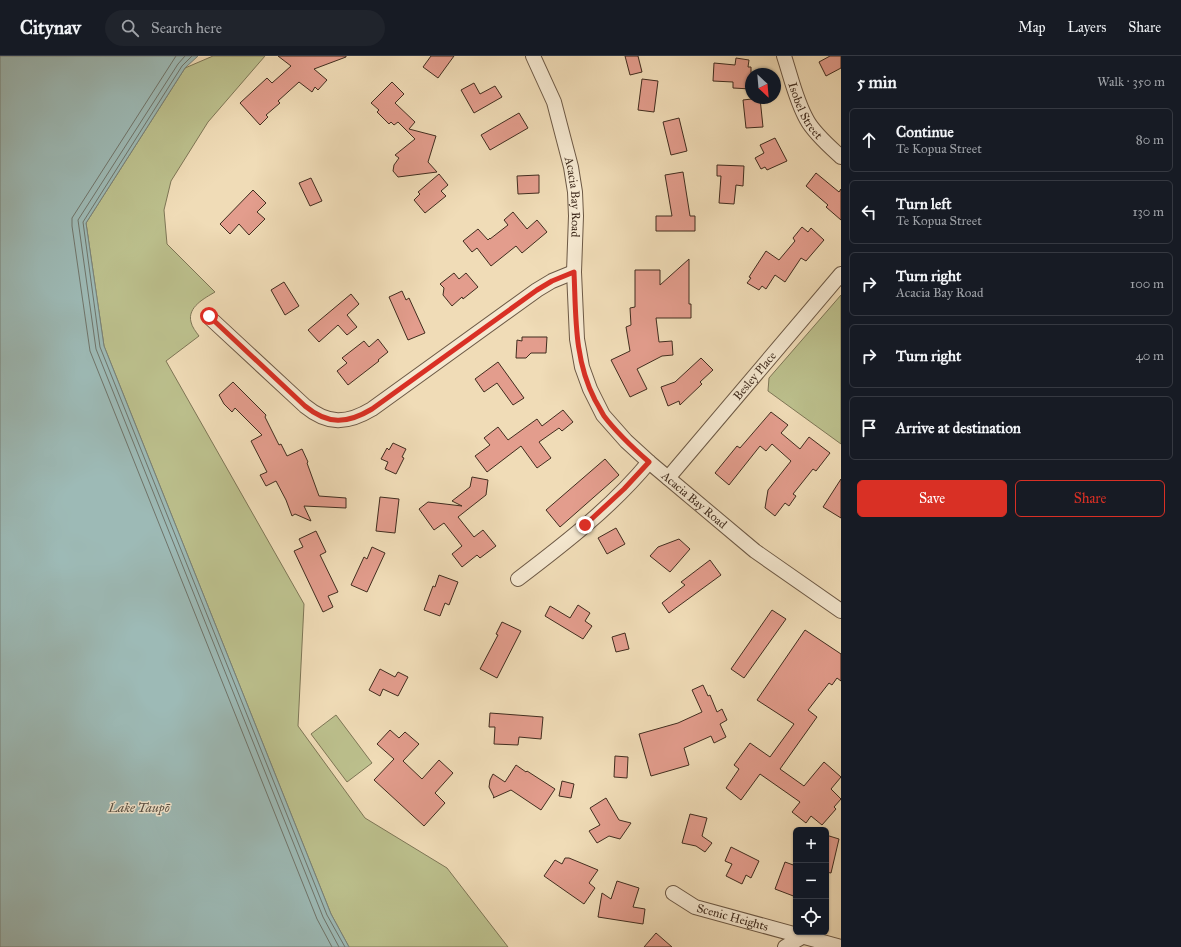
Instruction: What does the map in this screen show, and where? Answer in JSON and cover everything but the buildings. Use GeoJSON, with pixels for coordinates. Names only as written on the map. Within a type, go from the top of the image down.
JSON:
{"type":"FeatureCollection","features":[{"type":"Feature","properties":{"kind":"street","name":"Acacia Bay Road"},"geometry":{"type":"LineString","coordinates":[[533,56],[554,102],[571,167],[575,192],[576,216],[574,272],[577,339],[582,367],[590,389],[603,416],[626,441],[649,462],[756,551],[841,611]]}},
{"type":"Feature","properties":{"kind":"street","name":"Isobel Street"},"geometry":{"type":"LineString","coordinates":[[784,56],[798,99],[808,121],[829,146],[841,157]]}},
{"type":"Feature","properties":{"kind":"street"},"geometry":{"type":"LineString","coordinates":[[209,316],[305,406],[323,418],[332,420],[352,419],[372,409],[537,290],[552,281],[574,272]]}},
{"type":"Feature","properties":{"kind":"street","name":"Besley Place"},"geometry":{"type":"LineString","coordinates":[[668,478],[841,274]]}},
{"type":"Feature","properties":{"kind":"street"},"geometry":{"type":"LineString","coordinates":[[518,579],[564,543],[604,508],[639,474],[649,462]]}},
{"type":"Feature","properties":{"kind":"street","name":"Scenic Heights"},"geometry":{"type":"LineString","coordinates":[[673,893],[694,907],[841,947]]}},
{"type":"Feature","properties":{"kind":"street"},"geometry":{"type":"LineString","coordinates":[[785,947],[802,937]]}},
{"type":"Feature","properties":{"kind":"green space"},"geometry":{"type":"Polygon","coordinates":[[[213,56],[265,56],[208,122],[171,181],[164,210],[167,244],[215,292],[194,307],[190,317],[194,329],[199,336],[166,361],[304,604],[298,726],[365,818],[447,868],[508,947],[349,947],[331,914],[104,346],[86,223],[185,68],[213,56]]]}},
{"type":"Feature","properties":{"kind":"green space"},"geometry":{"type":"Polygon","coordinates":[[[841,295],[841,444],[768,391],[769,378],[841,295]]]}},
{"type":"Feature","properties":{"kind":"green space"},"geometry":{"type":"Polygon","coordinates":[[[336,715],[372,763],[347,782],[311,734],[336,715]]]}},
{"type":"Feature","properties":{"kind":"water","name":"Lake Taupō"},"geometry":{"type":"Polygon","coordinates":[[[0,56],[198,56],[185,68],[86,223],[104,346],[331,914],[349,947],[0,947],[0,56]]]}},
{"type":"Feature","properties":{"kind":"route"},"geometry":{"type":"LineString","coordinates":[[209,316],[313,413],[323,418],[332,420],[352,419],[372,409],[537,290],[552,281],[574,272],[577,339],[582,367],[590,389],[603,416],[626,441],[649,462],[624,489],[585,525]]}}]}
